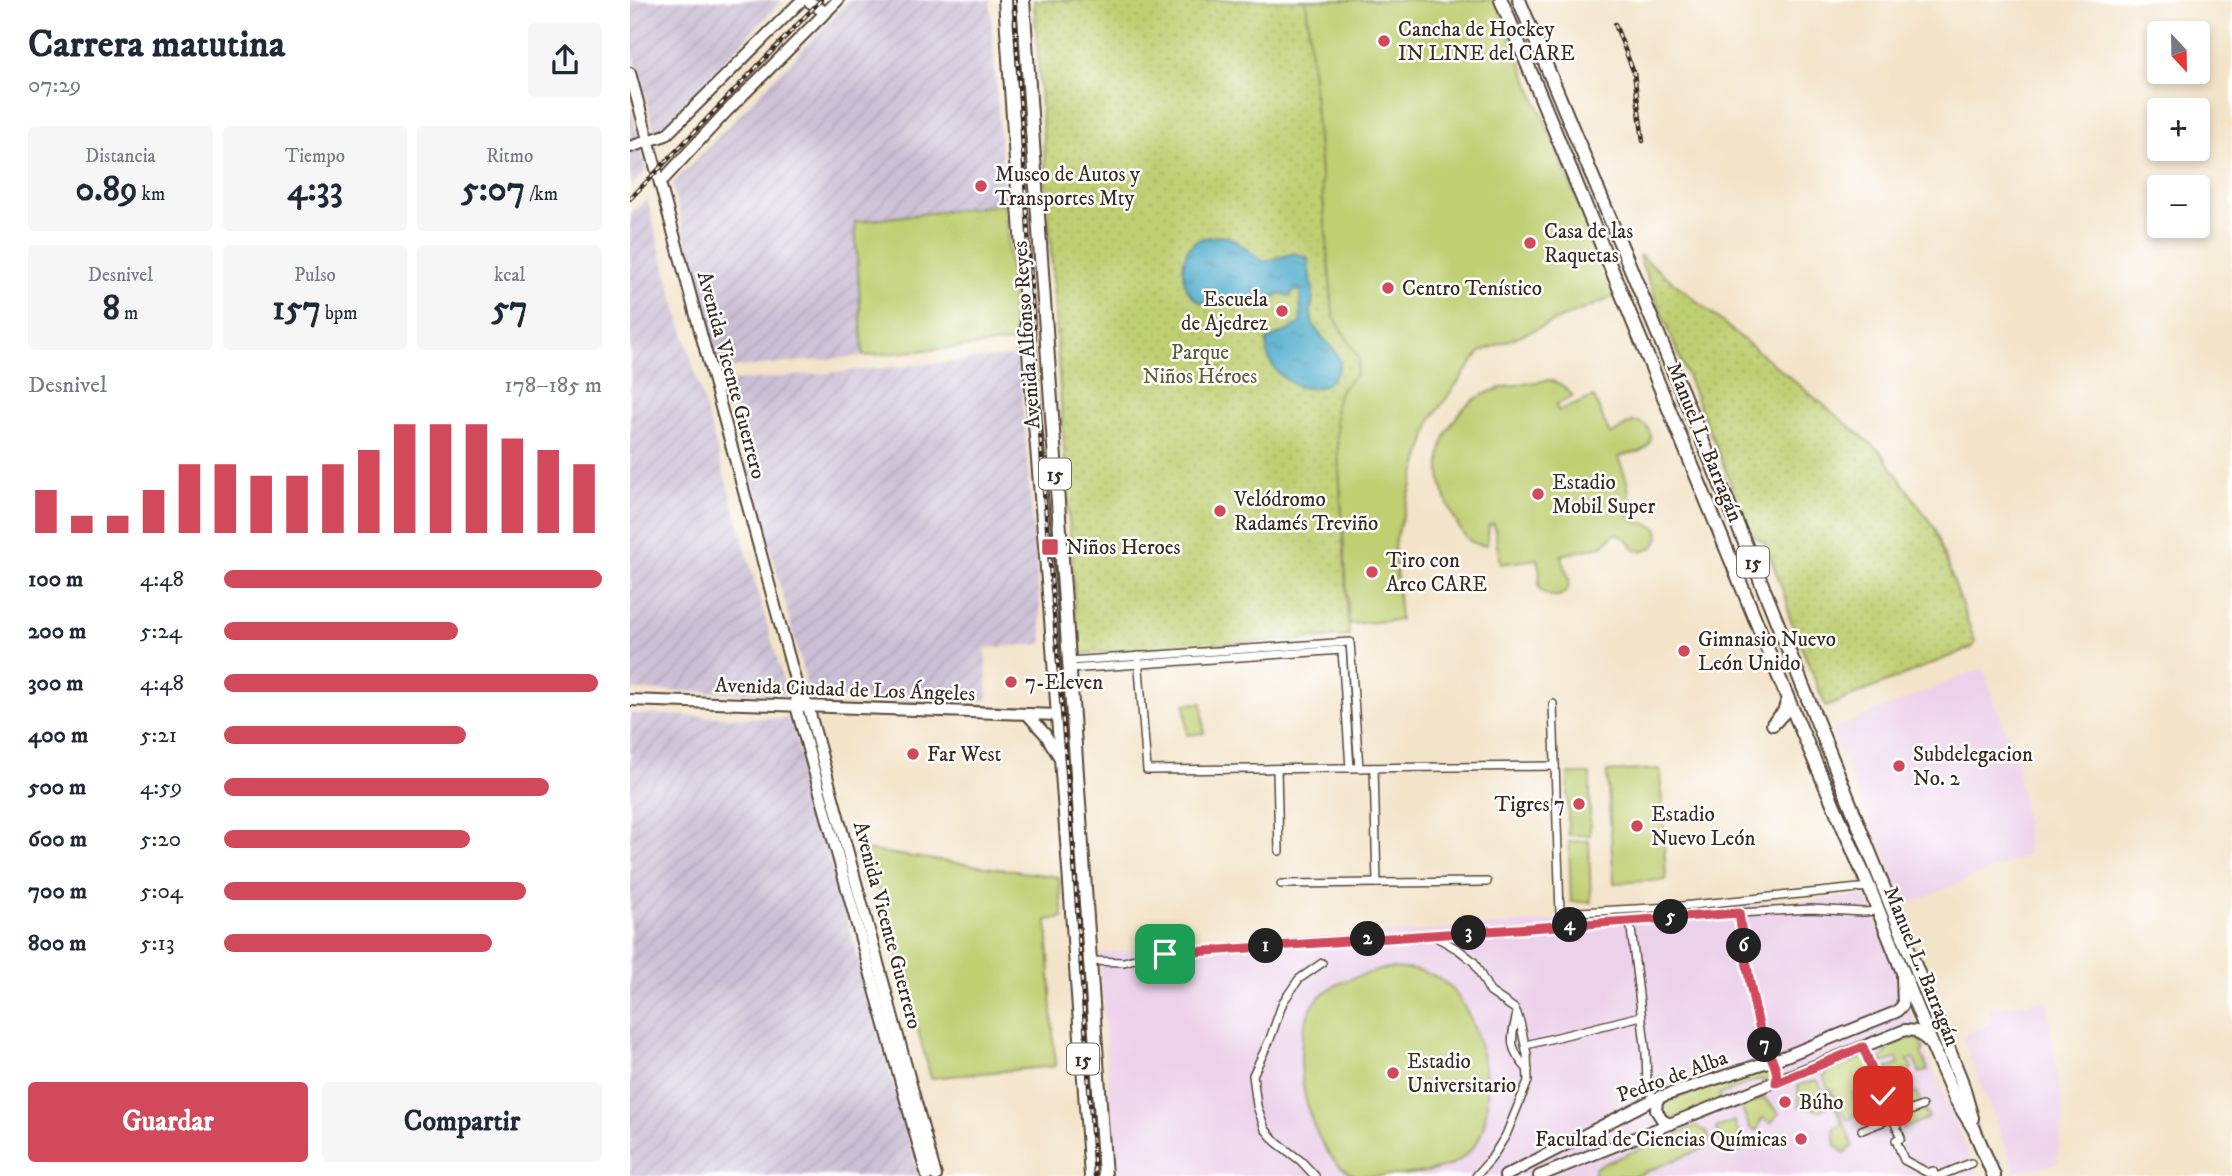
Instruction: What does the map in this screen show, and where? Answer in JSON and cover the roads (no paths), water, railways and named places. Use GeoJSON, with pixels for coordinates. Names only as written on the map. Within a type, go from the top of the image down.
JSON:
{"type":"FeatureCollection","features":[{"type":"Feature","properties":{"kind":"highway"},"geometry":{"type":"LineString","coordinates":[[997,0],[1004,91],[1007,112],[1012,118]]}},
{"type":"Feature","properties":{"kind":"highway","name":"Avenida Alfonso Reyes"},"geometry":{"type":"LineString","coordinates":[[1005,0],[1080,1016]]}},
{"type":"Feature","properties":{"kind":"highway","name":"Avenida Alfonso Reyes"},"geometry":{"type":"LineString","coordinates":[[1023,0],[1089,961]]}},
{"type":"Feature","properties":{"kind":"highway"},"geometry":{"type":"LineString","coordinates":[[1030,0],[1038,135],[1033,150]]}},
{"type":"Feature","properties":{"kind":"highway","name":"Manuel L. Barragán"},"geometry":{"type":"LineString","coordinates":[[1501,0],[1932,1045],[1955,1098],[1974,1129]]}},
{"type":"Feature","properties":{"kind":"highway","name":"Manuel L. Barragán"},"geometry":{"type":"LineString","coordinates":[[1519,0],[1756,572],[1961,1080],[1974,1129],[1994,1176]]}},
{"type":"Feature","properties":{"kind":"highway"},"geometry":{"type":"LineString","coordinates":[[1038,453],[1052,425]]}},
{"type":"Feature","properties":{"kind":"highway"},"geometry":{"type":"LineString","coordinates":[[1774,662],[1790,686],[1823,766],[1824,780]]}},
{"type":"Feature","properties":{"kind":"highway"},"geometry":{"type":"LineString","coordinates":[[1059,731],[1071,689]]}},
{"type":"Feature","properties":{"kind":"highway"},"geometry":{"type":"LineString","coordinates":[[1773,724],[1784,712],[1788,699]]}},
{"type":"Feature","properties":{"kind":"highway","name":"15"},"geometry":{"type":"LineString","coordinates":[[1089,961],[1105,1176]]}},
{"type":"Feature","properties":{"kind":"highway"},"geometry":{"type":"LineString","coordinates":[[1080,1016],[1096,1066]]}},
{"type":"Feature","properties":{"kind":"highway","name":"15"},"geometry":{"type":"LineString","coordinates":[[1080,1016],[1091,1176]]}},
{"type":"Feature","properties":{"kind":"street"},"geometry":{"type":"LineString","coordinates":[[630,147],[660,138],[672,129],[804,0],[826,13]]}},
{"type":"Feature","properties":{"kind":"street"},"geometry":{"type":"LineString","coordinates":[[660,183],[838,0]]}},
{"type":"Feature","properties":{"kind":"street","name":"Avenida Vicente Guerrero"},"geometry":{"type":"LineString","coordinates":[[630,74],[927,1176]]}},
{"type":"Feature","properties":{"kind":"street"},"geometry":{"type":"LineString","coordinates":[[1189,656],[1350,642],[1359,768]]}},
{"type":"Feature","properties":{"kind":"street"},"geometry":{"type":"LineString","coordinates":[[1069,665],[1189,656],[1342,650],[1350,768]]}},
{"type":"Feature","properties":{"kind":"street"},"geometry":{"type":"LineString","coordinates":[[1138,659],[1147,770],[1555,766]]}},
{"type":"Feature","properties":{"kind":"street","name":"Avenida Ciudad de Los Ángeles"},"geometry":{"type":"LineString","coordinates":[[630,701],[1058,715]]}},
{"type":"Feature","properties":{"kind":"street"},"geometry":{"type":"LineString","coordinates":[[1553,704],[1560,913],[1672,907],[1869,887]]}},
{"type":"Feature","properties":{"kind":"street","name":"Avenida Vicente Guerrero"},"geometry":{"type":"LineString","coordinates":[[802,706],[814,730],[936,1176]]}},
{"type":"Feature","properties":{"kind":"street"},"geometry":{"type":"LineString","coordinates":[[814,730],[825,713],[838,707]]}},
{"type":"Feature","properties":{"kind":"street"},"geometry":{"type":"LineString","coordinates":[[1027,714],[1045,734],[1061,760]]}},
{"type":"Feature","properties":{"kind":"street"},"geometry":{"type":"LineString","coordinates":[[1374,768],[1377,883]]}},
{"type":"Feature","properties":{"kind":"street"},"geometry":{"type":"LineString","coordinates":[[1277,769],[1279,850]]}},
{"type":"Feature","properties":{"kind":"street"},"geometry":{"type":"LineString","coordinates":[[1281,884],[1487,881]]}},
{"type":"Feature","properties":{"kind":"street"},"geometry":{"type":"LineString","coordinates":[[1089,961],[1119,962],[1148,956],[1247,947],[1739,913],[1811,909],[1878,911]]}},
{"type":"Feature","properties":{"kind":"street"},"geometry":{"type":"LineString","coordinates":[[1739,913],[1752,999],[1766,1049],[1777,1071],[1776,1083]]}},
{"type":"Feature","properties":{"kind":"street"},"geometry":{"type":"LineString","coordinates":[[1630,920],[1646,1053],[1647,1084],[1657,1097],[1656,1110],[1664,1121],[1671,1124]]}},
{"type":"Feature","properties":{"kind":"street"},"geometry":{"type":"LineString","coordinates":[[1433,935],[1451,944],[1474,962],[1490,992],[1509,1004],[1517,1014],[1526,1045],[1528,1081],[1506,1135],[1491,1160],[1476,1176]]}},
{"type":"Feature","properties":{"kind":"street"},"geometry":{"type":"LineString","coordinates":[[1315,1176],[1265,1129],[1257,1106],[1253,1075],[1270,1040],[1283,1002],[1300,979],[1322,963]]}},
{"type":"Feature","properties":{"kind":"street","name":"Pedro de Alba"},"geometry":{"type":"LineString","coordinates":[[1505,1176],[1657,1097],[1771,1061],[1899,1010],[1903,999],[1902,970]]}},
{"type":"Feature","properties":{"kind":"street"},"geometry":{"type":"LineString","coordinates":[[1517,1014],[1512,1046],[1529,1071]]}},
{"type":"Feature","properties":{"kind":"street"},"geometry":{"type":"LineString","coordinates":[[1526,1045],[1641,1016]]}},
{"type":"Feature","properties":{"kind":"street","name":"Pedro de Alba"},"geometry":{"type":"LineString","coordinates":[[1539,1176],[1910,1030],[1916,1031],[1932,1045]]}},
{"type":"Feature","properties":{"kind":"street"},"geometry":{"type":"LineString","coordinates":[[1863,1047],[1900,1138],[1896,1140],[1904,1160],[1928,1173],[1933,1171],[1937,1176],[1971,1163]]}},
{"type":"Feature","properties":{"kind":"street"},"geometry":{"type":"LineString","coordinates":[[1862,1130],[1922,1106]]}},
{"type":"Feature","properties":{"kind":"water"},"geometry":{"type":"Polygon","coordinates":[[[1223,236],[1233,239],[1264,262],[1294,253],[1308,258],[1313,289],[1312,321],[1337,354],[1339,361],[1335,375],[1325,384],[1313,388],[1290,382],[1272,364],[1267,352],[1267,340],[1301,322],[1300,291],[1294,291],[1289,296],[1280,294],[1260,303],[1233,300],[1209,304],[1201,302],[1188,290],[1183,264],[1190,247],[1202,238],[1223,236]]]}},
{"type":"Feature","properties":{"kind":"railway"},"geometry":{"type":"LineString","coordinates":[[630,199],[821,0]]}},
{"type":"Feature","properties":{"kind":"railway"},"geometry":{"type":"LineString","coordinates":[[1014,0],[1043,479],[1072,833],[1095,1176]]}},
{"type":"Feature","properties":{"kind":"railway"},"geometry":{"type":"LineString","coordinates":[[1615,24],[1634,73],[1643,141]]}},
{"type":"Feature","properties":{"kind":"place","name":"Cancha de Hockey IN LINE del CARE"},"geometry":{"type":"Point","coordinates":[1384,41]}},
{"type":"Feature","properties":{"kind":"place","name":"Museo de Autos y Transportes Mty"},"geometry":{"type":"Point","coordinates":[981,186]}},
{"type":"Feature","properties":{"kind":"place","name":"Casa de las Raquetas"},"geometry":{"type":"Point","coordinates":[1530,243]}},
{"type":"Feature","properties":{"kind":"place","name":"Centro Tenístico"},"geometry":{"type":"Point","coordinates":[1388,288]}},
{"type":"Feature","properties":{"kind":"place","name":"Escuela de Ajedrez"},"geometry":{"type":"Point","coordinates":[1282,311]}},
{"type":"Feature","properties":{"kind":"place","name":"Estadio Mobil Super"},"geometry":{"type":"Point","coordinates":[1538,494]}},
{"type":"Feature","properties":{"kind":"place","name":"Velódromo Radamés Treviño"},"geometry":{"type":"Point","coordinates":[1220,511]}},
{"type":"Feature","properties":{"kind":"place","name":"Niños Heroes"},"geometry":{"type":"Point","coordinates":[1050,547]}},
{"type":"Feature","properties":{"kind":"place","name":"Tiro con Arco CARE"},"geometry":{"type":"Point","coordinates":[1372,572]}},
{"type":"Feature","properties":{"kind":"place","name":"Gimnasio Nuevo León Unido"},"geometry":{"type":"Point","coordinates":[1684,651]}},
{"type":"Feature","properties":{"kind":"place","name":"7-Eleven"},"geometry":{"type":"Point","coordinates":[1011,682]}},
{"type":"Feature","properties":{"kind":"place","name":"Far West"},"geometry":{"type":"Point","coordinates":[913,754]}},
{"type":"Feature","properties":{"kind":"place","name":"Subdelegacion No. 2"},"geometry":{"type":"Point","coordinates":[1899,766]}},
{"type":"Feature","properties":{"kind":"place","name":"Tigres 7"},"geometry":{"type":"Point","coordinates":[1579,804]}},
{"type":"Feature","properties":{"kind":"place","name":"Estadio Nuevo León"},"geometry":{"type":"Point","coordinates":[1637,826]}},
{"type":"Feature","properties":{"kind":"place","name":"Estadio Universitario"},"geometry":{"type":"Point","coordinates":[1393,1073]}},
{"type":"Feature","properties":{"kind":"place","name":"Búho"},"geometry":{"type":"Point","coordinates":[1785,1102]}},
{"type":"Feature","properties":{"kind":"place","name":"Facultad de Ciencias Químicas"},"geometry":{"type":"Point","coordinates":[1801,1139]}},
{"type":"Feature","properties":{"kind":"park label","name":"Parque Niños Héroes"},"geometry":{"type":"Point","coordinates":[1200,364]}}]}
